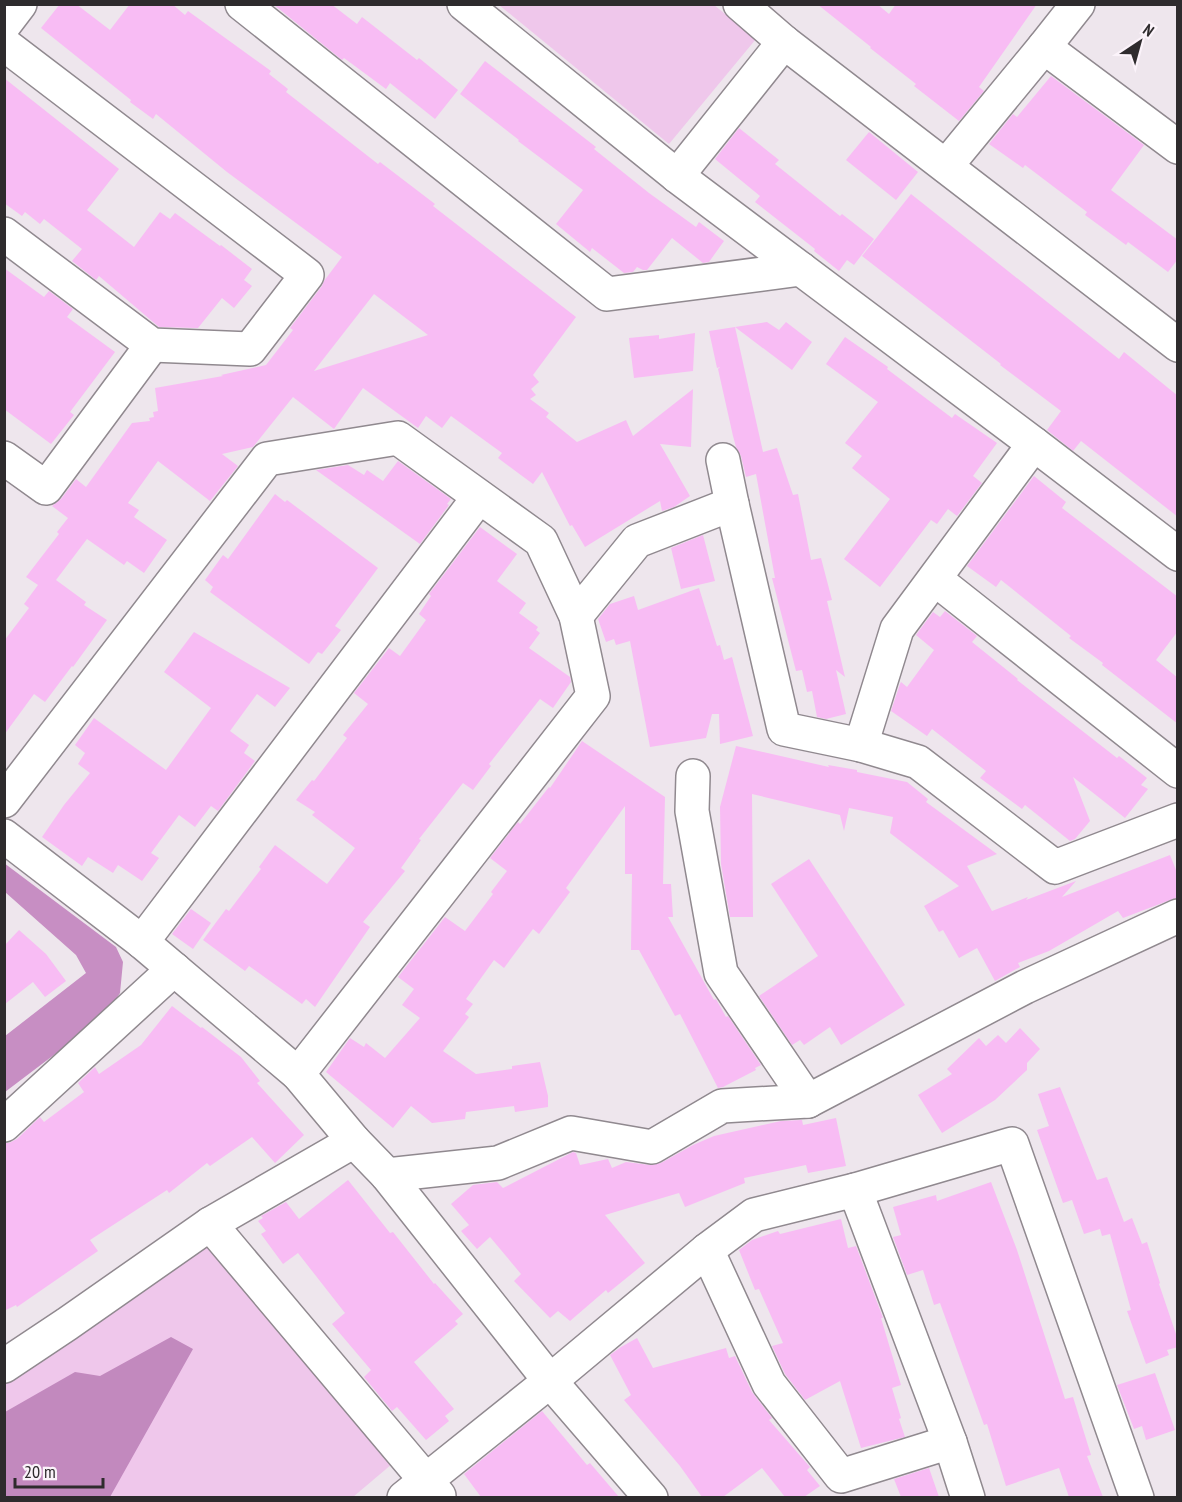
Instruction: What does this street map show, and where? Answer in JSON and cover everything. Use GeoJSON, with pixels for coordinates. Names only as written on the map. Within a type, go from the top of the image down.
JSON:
{"type":"FeatureCollection","features":[{"type":"Feature","properties":{"kind":"street"},"geometry":{"type":"LineString","coordinates":[[4,25],[20,4]]}},
{"type":"Feature","properties":{"kind":"street"},"geometry":{"type":"LineString","coordinates":[[243,4],[607,294],[801,269]]}},
{"type":"Feature","properties":{"kind":"street"},"geometry":{"type":"LineString","coordinates":[[464,4],[677,176],[1178,554]]}},
{"type":"Feature","properties":{"kind":"street"},"geometry":{"type":"LineString","coordinates":[[740,4],[784,42],[1178,345]]}},
{"type":"Feature","properties":{"kind":"street"},"geometry":{"type":"LineString","coordinates":[[946,166],[1078,4]]}},
{"type":"Feature","properties":{"kind":"street"},"geometry":{"type":"LineString","coordinates":[[677,176],[784,42]]}},
{"type":"Feature","properties":{"kind":"street"},"geometry":{"type":"LineString","coordinates":[[4,44],[307,275],[250,349],[152,345],[4,234]]}},
{"type":"Feature","properties":{"kind":"street"},"geometry":{"type":"LineString","coordinates":[[1044,48],[1178,147]]}},
{"type":"Feature","properties":{"kind":"street"},"geometry":{"type":"LineString","coordinates":[[4,458],[46,488],[152,345]]}},
{"type":"Feature","properties":{"kind":"street"},"geometry":{"type":"LineString","coordinates":[[4,801],[267,459],[398,438],[541,541],[576,616],[593,696],[298,1074]]}},
{"type":"Feature","properties":{"kind":"street"},"geometry":{"type":"LineString","coordinates":[[861,745],[897,629],[1034,444]]}},
{"type":"Feature","properties":{"kind":"street"},"geometry":{"type":"LineString","coordinates":[[723,460],[784,729],[861,745],[918,762],[1055,867],[1178,820]]}},
{"type":"Feature","properties":{"kind":"street"},"geometry":{"type":"LineString","coordinates":[[142,942],[479,497]]}},
{"type":"Feature","properties":{"kind":"street"},"geometry":{"type":"LineString","coordinates":[[576,616],[637,541],[732,504]]}},
{"type":"Feature","properties":{"kind":"street"},"geometry":{"type":"LineString","coordinates":[[935,579],[1178,771]]}},
{"type":"Feature","properties":{"kind":"street"},"geometry":{"type":"LineString","coordinates":[[693,776],[692,811],[721,973],[808,1101]]}},
{"type":"Feature","properties":{"kind":"street"},"geometry":{"type":"LineString","coordinates":[[4,836],[142,942],[298,1074],[354,1141],[387,1175],[549,1381],[651,1497]]}},
{"type":"Feature","properties":{"kind":"street"},"geometry":{"type":"LineString","coordinates":[[387,1175],[498,1163],[571,1133],[652,1146],[722,1106],[808,1101],[1025,987],[1176,923]]}},
{"type":"Feature","properties":{"kind":"street"},"geometry":{"type":"LineString","coordinates":[[4,1125],[174,969]]}},
{"type":"Feature","properties":{"kind":"street"},"geometry":{"type":"LineString","coordinates":[[4,1366],[210,1224],[354,1141]]}},
{"type":"Feature","properties":{"kind":"street"},"geometry":{"type":"LineString","coordinates":[[210,1224],[423,1492],[549,1381],[707,1250],[754,1215],[855,1190],[1012,1144],[1137,1497]]}},
{"type":"Feature","properties":{"kind":"street"},"geometry":{"type":"LineString","coordinates":[[855,1190],[950,1442],[968,1497]]}},
{"type":"Feature","properties":{"kind":"street"},"geometry":{"type":"LineString","coordinates":[[707,1250],[769,1384],[841,1476],[950,1442]]}},
{"type":"Feature","properties":{"kind":"shaded area"},"geometry":{"type":"Polygon","coordinates":[[[499,5],[714,5],[756,39],[669,144],[499,5]]]}},
{"type":"Feature","properties":{"kind":"shaded area"},"geometry":{"type":"Polygon","coordinates":[[[4,863],[116,947],[123,962],[120,993],[104,1017],[5,1092],[5,1036],[86,973],[76,955],[5,892],[4,863]]]}},
{"type":"Feature","properties":{"kind":"shaded area"},"geometry":{"type":"Polygon","coordinates":[[[198,1222],[392,1464],[353,1497],[5,1498],[5,1354],[198,1222]]]}},
{"type":"Feature","properties":{"kind":"shaded area"},"geometry":{"type":"Polygon","coordinates":[[[171,1337],[193,1349],[110,1497],[5,1497],[5,1412],[75,1372],[100,1376],[171,1337]]]}},
{"type":"Feature","properties":{"kind":"building"},"geometry":{"type":"Polygon","coordinates":[[[60,4],[76,4],[110,30],[130,4],[172,4],[185,15],[188,11],[271,71],[269,74],[288,89],[286,92],[378,164],[380,162],[435,204],[433,206],[576,317],[533,375],[539,382],[531,389],[536,395],[530,399],[549,413],[546,417],[577,442],[626,420],[633,436],[693,389],[691,447],[660,444],[690,496],[674,507],[662,511],[660,501],[585,547],[572,525],[570,526],[542,472],[533,484],[498,458],[502,453],[451,416],[442,428],[426,416],[418,428],[363,388],[334,429],[293,397],[253,447],[222,454],[238,466],[210,501],[158,461],[128,503],[139,510],[134,517],[167,540],[144,573],[127,561],[124,565],[87,539],[56,580],[86,602],[84,605],[107,620],[45,702],[34,694],[4,735],[4,641],[29,608],[24,604],[38,585],[26,577],[59,534],[57,532],[68,518],[52,506],[61,499],[76,479],[86,487],[132,423],[150,421],[149,418],[154,417],[153,412],[158,411],[155,388],[223,376],[221,375],[266,365],[293,330],[290,328],[342,257],[227,172],[156,114],[153,119],[130,102],[131,100],[41,28],[60,4]],[[374,294],[314,371],[428,335],[374,294]]]}},
{"type":"Feature","properties":{"kind":"building"},"geometry":{"type":"Polygon","coordinates":[[[273,4],[331,4],[357,24],[362,17],[417,60],[419,58],[458,90],[435,119],[390,83],[386,89],[344,58],[342,60],[273,4]]]}},
{"type":"Feature","properties":{"kind":"building"},"geometry":{"type":"Polygon","coordinates":[[[817,4],[877,4],[889,14],[896,4],[1037,4],[979,87],[984,91],[959,121],[817,4]]]}},
{"type":"Feature","properties":{"kind":"building"},"geometry":{"type":"Polygon","coordinates":[[[485,61],[596,147],[594,149],[649,193],[696,227],[699,222],[724,241],[709,262],[703,263],[672,238],[647,270],[637,267],[633,272],[624,273],[592,248],[590,252],[556,224],[583,190],[460,94],[485,61]]]}},
{"type":"Feature","properties":{"kind":"building"},"geometry":{"type":"Polygon","coordinates":[[[1051,76],[1144,145],[1111,190],[1178,240],[1178,259],[1168,272],[1128,242],[1126,245],[1085,215],[1087,212],[1025,165],[1023,168],[989,144],[1013,114],[1017,117],[1051,76]]]}},
{"type":"Feature","properties":{"kind":"building"},"geometry":{"type":"Polygon","coordinates":[[[4,78],[119,169],[87,210],[134,247],[160,212],[170,219],[175,213],[252,269],[244,280],[252,286],[234,308],[222,298],[198,328],[159,327],[99,276],[96,280],[72,261],[82,249],[44,219],[40,224],[25,212],[22,216],[4,203],[4,78]]]}},
{"type":"Feature","properties":{"kind":"building"},"geometry":{"type":"Polygon","coordinates":[[[739,128],[779,160],[775,164],[840,216],[842,214],[874,239],[854,265],[847,260],[839,271],[755,202],[760,196],[715,159],[739,128]]]}},
{"type":"Feature","properties":{"kind":"building"},"geometry":{"type":"Polygon","coordinates":[[[869,132],[918,172],[896,200],[846,160],[869,132]]]}},
{"type":"Feature","properties":{"kind":"building"},"geometry":{"type":"Polygon","coordinates":[[[911,194],[1119,359],[1124,352],[1178,396],[1178,517],[1081,441],[1073,451],[1047,430],[1061,411],[862,256],[911,194]]]}},
{"type":"Feature","properties":{"kind":"building"},"geometry":{"type":"Polygon","coordinates":[[[4,268],[44,297],[49,291],[73,309],[67,317],[115,352],[70,412],[74,415],[51,444],[4,409],[4,268]]]}},
{"type":"Feature","properties":{"kind":"building"},"geometry":{"type":"Polygon","coordinates":[[[767,322],[779,330],[786,322],[812,342],[792,370],[735,327],[763,452],[777,448],[793,495],[798,494],[811,560],[821,558],[832,600],[827,601],[845,677],[836,670],[846,714],[826,719],[817,717],[812,691],[807,692],[802,670],[796,671],[772,578],[775,578],[756,474],[746,477],[741,456],[736,447],[718,369],[720,367],[717,368],[709,331],[767,322]]]}},
{"type":"Feature","properties":{"kind":"building"},"geometry":{"type":"Polygon","coordinates":[[[695,333],[693,371],[634,378],[629,338],[659,335],[659,339],[695,333]]]}},
{"type":"Feature","properties":{"kind":"building"},"geometry":{"type":"Polygon","coordinates":[[[845,337],[888,367],[887,369],[952,418],[955,414],[997,443],[973,476],[982,483],[957,516],[948,509],[937,524],[931,520],[880,587],[844,559],[890,499],[852,468],[862,456],[845,443],[878,402],[826,364],[845,337]]]}},
{"type":"Feature","properties":{"kind":"building"},"geometry":{"type":"Polygon","coordinates":[[[398,461],[451,499],[420,544],[316,470],[348,465],[364,475],[367,470],[383,481],[398,461]]]}},
{"type":"Feature","properties":{"kind":"building"},"geometry":{"type":"Polygon","coordinates":[[[1034,476],[1066,502],[1062,508],[1178,597],[1178,631],[1156,660],[1178,678],[1178,724],[1102,665],[1103,663],[1069,638],[1071,636],[1001,580],[996,587],[967,566],[1034,476]]]}},
{"type":"Feature","properties":{"kind":"building"},"geometry":{"type":"Polygon","coordinates":[[[275,494],[285,502],[287,500],[378,568],[335,626],[341,630],[322,654],[318,652],[309,664],[210,592],[213,587],[205,580],[223,555],[228,559],[275,494]]]}},
{"type":"Feature","properties":{"kind":"building"},"geometry":{"type":"Polygon","coordinates":[[[480,527],[517,554],[497,581],[526,603],[519,613],[538,627],[536,630],[540,633],[529,648],[570,677],[571,682],[553,708],[540,699],[489,764],[491,766],[473,790],[463,783],[419,839],[421,840],[401,868],[405,871],[363,922],[370,927],[315,1007],[306,999],[302,1004],[249,966],[245,971],[203,940],[261,869],[259,867],[275,845],[327,884],[355,848],[312,815],[315,812],[296,800],[312,780],[314,781],[347,738],[343,735],[368,704],[354,693],[389,648],[400,656],[426,620],[419,614],[431,596],[429,594],[480,527]]]}},
{"type":"Feature","properties":{"kind":"building"},"geometry":{"type":"Polygon","coordinates":[[[703,535],[715,581],[681,589],[671,548],[703,535]]]}},
{"type":"Feature","properties":{"kind":"building"},"geometry":{"type":"Polygon","coordinates":[[[699,588],[717,646],[720,645],[724,660],[732,657],[753,736],[720,744],[719,714],[712,714],[706,738],[650,747],[630,641],[616,645],[614,639],[606,642],[598,619],[610,604],[634,596],[638,610],[699,588]]]}},
{"type":"Feature","properties":{"kind":"building"},"geometry":{"type":"Polygon","coordinates":[[[945,611],[977,636],[972,642],[1017,680],[1117,758],[1119,756],[1147,778],[1141,785],[1148,789],[1125,818],[1073,777],[1090,821],[1075,839],[1070,841],[1025,805],[1022,809],[980,778],[986,771],[932,729],[927,736],[891,711],[901,682],[907,687],[934,650],[916,635],[933,612],[940,617],[945,611]]]}},
{"type":"Feature","properties":{"kind":"building"},"geometry":{"type":"Polygon","coordinates":[[[194,632],[290,688],[275,707],[257,694],[230,731],[249,745],[244,753],[255,761],[218,811],[211,806],[195,827],[179,815],[151,853],[159,858],[142,881],[118,865],[113,873],[88,857],[82,866],[42,837],[90,773],[78,764],[85,753],[75,745],[94,718],[166,770],[211,708],[164,672],[194,632]]]}},
{"type":"Feature","properties":{"kind":"building"},"geometry":{"type":"Polygon","coordinates":[[[582,741],[665,797],[663,884],[671,884],[673,917],[668,917],[714,1000],[716,999],[726,1017],[728,1016],[761,1065],[755,1068],[756,1070],[718,1088],[680,1014],[675,1016],[639,950],[631,950],[632,874],[625,874],[625,806],[566,888],[570,892],[539,934],[533,929],[504,968],[494,960],[466,999],[473,1004],[465,1014],[469,1017],[443,1051],[476,1074],[540,1062],[548,1096],[548,1107],[515,1112],[514,1106],[466,1112],[465,1119],[432,1123],[411,1106],[393,1128],[326,1072],[350,1038],[364,1047],[366,1043],[385,1058],[420,1018],[402,1005],[414,989],[398,977],[445,917],[465,931],[507,871],[490,858],[518,822],[520,824],[550,788],[582,741]]]}},
{"type":"Feature","properties":{"kind":"building"},"geometry":{"type":"Polygon","coordinates":[[[736,746],[907,782],[928,799],[926,802],[997,854],[967,866],[992,911],[1076,881],[1062,897],[1170,855],[1178,875],[1178,897],[1123,918],[1118,911],[1049,951],[1018,963],[1020,967],[995,981],[977,948],[959,958],[943,930],[939,932],[924,906],[959,886],[890,833],[893,817],[849,808],[844,831],[840,815],[752,794],[753,917],[730,917],[721,864],[720,807],[736,746]]]}},
{"type":"Feature","properties":{"kind":"building"},"geometry":{"type":"Polygon","coordinates":[[[809,859],[905,1005],[841,1045],[830,1027],[804,1045],[800,1040],[792,1045],[759,996],[818,956],[771,884],[809,859]]]}},
{"type":"Feature","properties":{"kind":"building"},"geometry":{"type":"Polygon","coordinates":[[[191,909],[211,923],[193,949],[172,934],[191,909]]]}},
{"type":"Feature","properties":{"kind":"building"},"geometry":{"type":"Polygon","coordinates":[[[19,930],[46,954],[66,981],[45,997],[33,982],[5,1004],[5,945],[19,930]]]}},
{"type":"Feature","properties":{"kind":"building"},"geometry":{"type":"Polygon","coordinates":[[[172,1006],[241,1057],[260,1081],[257,1083],[304,1135],[275,1163],[252,1137],[210,1166],[207,1163],[169,1193],[167,1190],[90,1240],[98,1251],[17,1307],[16,1305],[4,1311],[4,1143],[17,1139],[40,1117],[44,1122],[84,1092],[78,1083],[95,1067],[99,1074],[141,1045],[172,1006]]]}},
{"type":"Feature","properties":{"kind":"building"},"geometry":{"type":"Polygon","coordinates":[[[1020,1028],[1040,1049],[1027,1063],[1027,1070],[995,1100],[942,1133],[918,1095],[952,1074],[947,1069],[979,1038],[986,1046],[998,1035],[1006,1043],[1020,1028]]]}},
{"type":"Feature","properties":{"kind":"building"},"geometry":{"type":"Polygon","coordinates":[[[1060,1087],[1097,1180],[1107,1177],[1124,1222],[1132,1218],[1142,1244],[1147,1242],[1178,1340],[1178,1347],[1167,1350],[1169,1355],[1146,1364],[1127,1311],[1131,1310],[1110,1234],[1102,1236],[1100,1229],[1084,1234],[1072,1200],[1063,1203],[1037,1130],[1049,1126],[1038,1094],[1060,1087]]]}},
{"type":"Feature","properties":{"kind":"building"},"geometry":{"type":"Polygon","coordinates":[[[836,1118],[846,1166],[808,1173],[806,1165],[744,1178],[745,1183],[685,1207],[679,1193],[605,1215],[645,1263],[608,1293],[606,1290],[570,1321],[558,1311],[550,1318],[514,1281],[521,1274],[490,1237],[477,1249],[461,1231],[469,1225],[451,1204],[473,1185],[497,1182],[503,1188],[573,1152],[576,1153],[580,1165],[608,1159],[612,1168],[626,1162],[650,1165],[661,1163],[714,1136],[781,1121],[802,1120],[803,1125],[836,1118]]]}},
{"type":"Feature","properties":{"kind":"building"},"geometry":{"type":"Polygon","coordinates":[[[348,1180],[390,1233],[393,1232],[434,1284],[463,1314],[455,1321],[458,1324],[414,1362],[454,1409],[445,1416],[449,1421],[426,1440],[397,1407],[392,1411],[364,1377],[371,1370],[332,1324],[345,1313],[298,1253],[283,1264],[261,1234],[266,1231],[258,1221],[263,1218],[261,1216],[286,1202],[299,1219],[348,1180]]]}},
{"type":"Feature","properties":{"kind":"building"},"geometry":{"type":"Polygon","coordinates":[[[991,1182],[1017,1250],[1065,1399],[1073,1397],[1091,1455],[1087,1456],[1103,1497],[1069,1497],[1059,1468],[1006,1486],[987,1424],[984,1425],[940,1303],[934,1305],[923,1270],[907,1275],[893,1237],[901,1235],[893,1207],[936,1195],[937,1201],[991,1182]]]}},
{"type":"Feature","properties":{"kind":"building"},"geometry":{"type":"Polygon","coordinates":[[[841,1219],[848,1248],[856,1246],[883,1318],[881,1318],[901,1385],[892,1388],[905,1437],[861,1448],[840,1381],[805,1400],[785,1374],[772,1346],[783,1343],[759,1289],[755,1290],[739,1250],[752,1240],[778,1231],[780,1234],[841,1219]]]}},
{"type":"Feature","properties":{"kind":"building"},"geometry":{"type":"Polygon","coordinates":[[[637,1338],[653,1368],[726,1348],[729,1358],[735,1356],[752,1392],[772,1418],[769,1420],[810,1467],[807,1470],[820,1486],[804,1497],[785,1497],[762,1468],[723,1497],[702,1497],[680,1466],[624,1400],[631,1395],[610,1355],[637,1338]]]}},
{"type":"Feature","properties":{"kind":"building"},"geometry":{"type":"Polygon","coordinates":[[[1155,1373],[1175,1430],[1146,1440],[1142,1426],[1134,1429],[1117,1385],[1155,1373]]]}},
{"type":"Feature","properties":{"kind":"building"},"geometry":{"type":"Polygon","coordinates":[[[542,1411],[587,1465],[590,1463],[619,1497],[481,1497],[464,1474],[542,1411]]]}},
{"type":"Feature","properties":{"kind":"building"},"geometry":{"type":"Polygon","coordinates":[[[929,1468],[939,1497],[901,1497],[894,1479],[929,1468]]]}}]}
